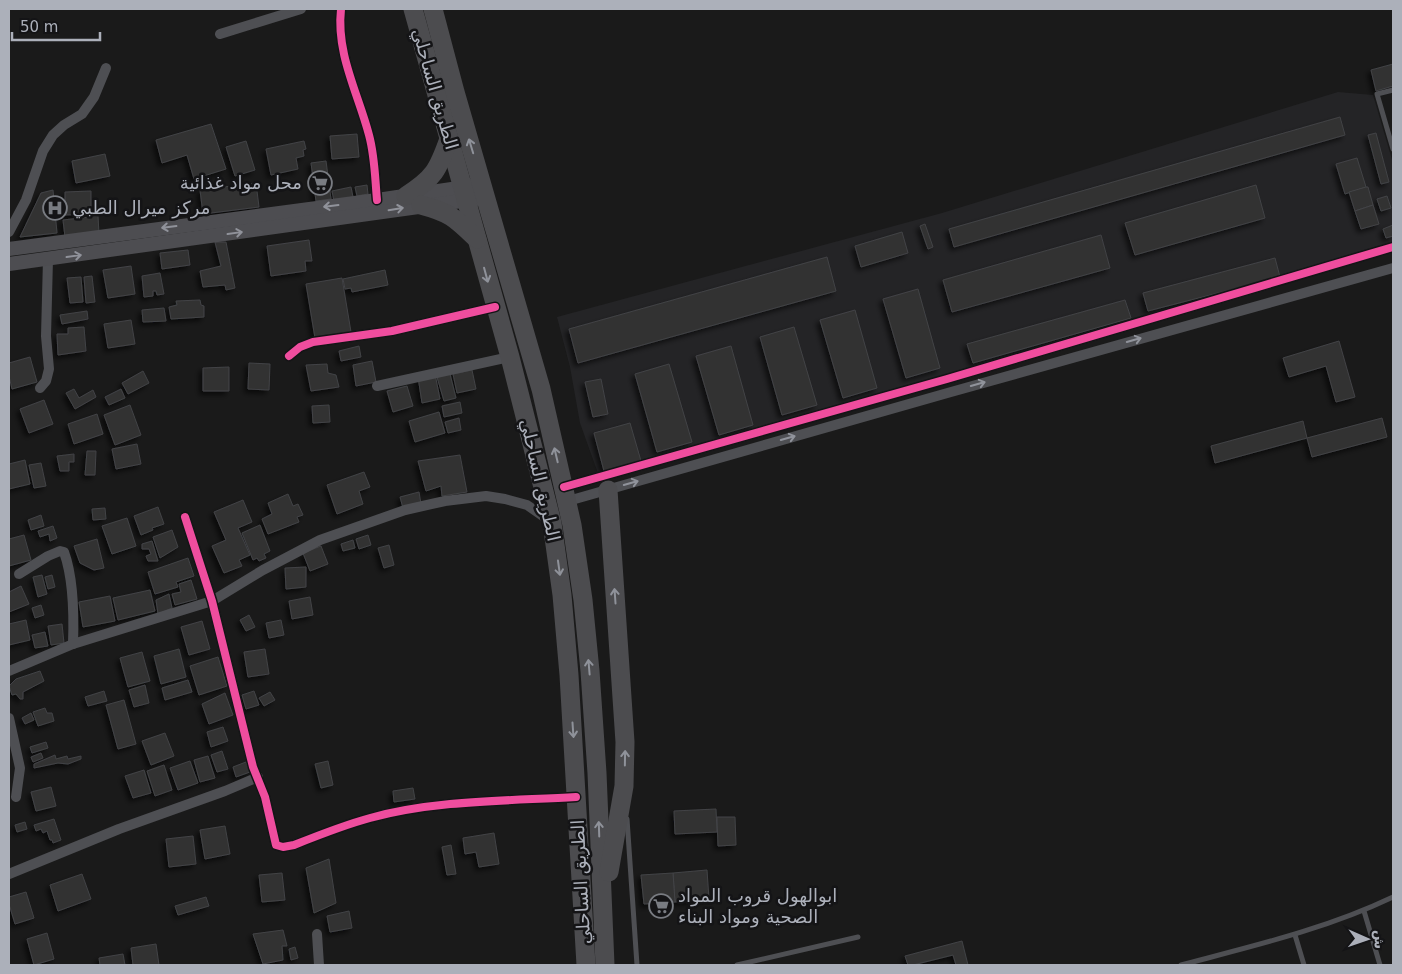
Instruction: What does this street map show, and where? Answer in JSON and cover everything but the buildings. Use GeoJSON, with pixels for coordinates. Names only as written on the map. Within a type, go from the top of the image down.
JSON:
{"type":"FeatureCollection","features":[{"type":"Feature","properties":{"kind":"highway","name":"الطريق الساحلي"},"geometry":{"type":"LineString","coordinates":[[413,9],[510,357],[552,523],[569,666],[585,965]]}},
{"type":"Feature","properties":{"kind":"highway","name":"الطريق الساحلي"},"geometry":{"type":"LineString","coordinates":[[433,9],[540,389],[566,494],[583,600],[590,671],[597,772],[605,965]]}},
{"type":"Feature","properties":{"kind":"highway"},"geometry":{"type":"LineString","coordinates":[[449,139],[439,166],[414,201],[449,214],[477,239]]}},
{"type":"Feature","properties":{"kind":"highway"},"geometry":{"type":"LineString","coordinates":[[602,910],[624,786],[625,742],[608,490]]}},
{"type":"Feature","properties":{"kind":"main road"},"geometry":{"type":"LineString","coordinates":[[9,264],[48,260],[485,191]]}},
{"type":"Feature","properties":{"kind":"main road"},"geometry":{"type":"LineString","coordinates":[[9,250],[377,200],[414,201]]}},
{"type":"Feature","properties":{"kind":"street"},"geometry":{"type":"LineString","coordinates":[[220,34],[301,9]]}},
{"type":"Feature","properties":{"kind":"street"},"geometry":{"type":"LineString","coordinates":[[341,9],[340,21],[343,51],[372,147],[377,200]]}},
{"type":"Feature","properties":{"kind":"street"},"geometry":{"type":"LineString","coordinates":[[9,232],[26,200],[43,151],[53,135],[64,125],[82,114],[94,97],[106,68]]}},
{"type":"Feature","properties":{"kind":"street"},"geometry":{"type":"LineString","coordinates":[[566,494],[1393,247]]}},
{"type":"Feature","properties":{"kind":"street"},"geometry":{"type":"LineString","coordinates":[[40,388],[46,381],[49,369],[46,336],[48,260]]}},
{"type":"Feature","properties":{"kind":"street"},"geometry":{"type":"LineString","coordinates":[[566,494],[608,490],[1393,268]]}},
{"type":"Feature","properties":{"kind":"street"},"geometry":{"type":"LineString","coordinates":[[289,356],[300,347],[313,342],[392,331],[495,307]]}},
{"type":"Feature","properties":{"kind":"street"},"geometry":{"type":"LineString","coordinates":[[1183,310],[1188,325]]}},
{"type":"Feature","properties":{"kind":"street"},"geometry":{"type":"LineString","coordinates":[[378,386],[510,357]]}},
{"type":"Feature","properties":{"kind":"street"},"geometry":{"type":"LineString","coordinates":[[947,379],[951,392]]}},
{"type":"Feature","properties":{"kind":"street"},"geometry":{"type":"LineString","coordinates":[[9,671],[73,644],[212,601],[263,570],[320,540],[413,508],[445,501],[486,496],[527,504],[552,523]]}},
{"type":"Feature","properties":{"kind":"street"},"geometry":{"type":"LineString","coordinates":[[185,517],[212,601],[253,767],[258,777],[269,814],[276,845],[283,847],[370,818],[407,810],[455,804],[576,797]]}},
{"type":"Feature","properties":{"kind":"street"},"geometry":{"type":"LineString","coordinates":[[20,574],[48,556],[60,551],[64,552],[74,619],[73,644]]}},
{"type":"Feature","properties":{"kind":"street"},"geometry":{"type":"LineString","coordinates":[[9,718],[20,768],[16,797]]}},
{"type":"Feature","properties":{"kind":"street"},"geometry":{"type":"LineString","coordinates":[[9,874],[119,829],[258,777]]}},
{"type":"Feature","properties":{"kind":"street"},"geometry":{"type":"LineString","coordinates":[[317,934],[319,965]]}},
{"type":"Feature","properties":{"kind":"lane"},"geometry":{"type":"LineString","coordinates":[[1393,90],[1377,94],[1393,149]]}},
{"type":"Feature","properties":{"kind":"lane"},"geometry":{"type":"LineString","coordinates":[[624,786],[638,965]]}},
{"type":"Feature","properties":{"kind":"lane"},"geometry":{"type":"LineString","coordinates":[[1181,965],[1295,935],[1364,911],[1393,897]]}},
{"type":"Feature","properties":{"kind":"lane"},"geometry":{"type":"LineString","coordinates":[[1364,911],[1380,965]]}},
{"type":"Feature","properties":{"kind":"lane"},"geometry":{"type":"LineString","coordinates":[[1295,935],[1304,965]]}},
{"type":"Feature","properties":{"kind":"lane"},"geometry":{"type":"LineString","coordinates":[[737,965],[858,937]]}},
{"type":"Feature","properties":{"kind":"shaded area"},"geometry":{"type":"Polygon","coordinates":[[[1338,92],[1373,95],[1393,163],[1393,245],[599,476],[580,423],[570,367],[557,317],[942,213],[1338,92]]]}},
{"type":"Feature","properties":{"kind":"cycle path"},"geometry":{"type":"LineString","coordinates":[[341,9],[340,26],[345,58],[371,143],[377,200]]}},
{"type":"Feature","properties":{"kind":"cycle path"},"geometry":{"type":"LineString","coordinates":[[564,487],[947,379],[1393,247]]}},
{"type":"Feature","properties":{"kind":"cycle path"},"geometry":{"type":"LineString","coordinates":[[289,356],[300,347],[313,342],[392,331],[495,307]]}},
{"type":"Feature","properties":{"kind":"cycle path"},"geometry":{"type":"LineString","coordinates":[[185,517],[212,601],[253,767],[265,797],[276,845],[283,847],[294,845],[332,830],[395,812],[446,804],[576,797]]}},
{"type":"Feature","properties":{"kind":"place","name":"محل مواد غذائية"},"geometry":{"type":"Point","coordinates":[320,183]}},
{"type":"Feature","properties":{"kind":"place","name":"مركز ميرال الطبي"},"geometry":{"type":"Point","coordinates":[55,208]}},
{"type":"Feature","properties":{"kind":"place","name":"ابوالهول قروب المواد الصحية ومواد البناء"},"geometry":{"type":"Point","coordinates":[661,906]}}]}
